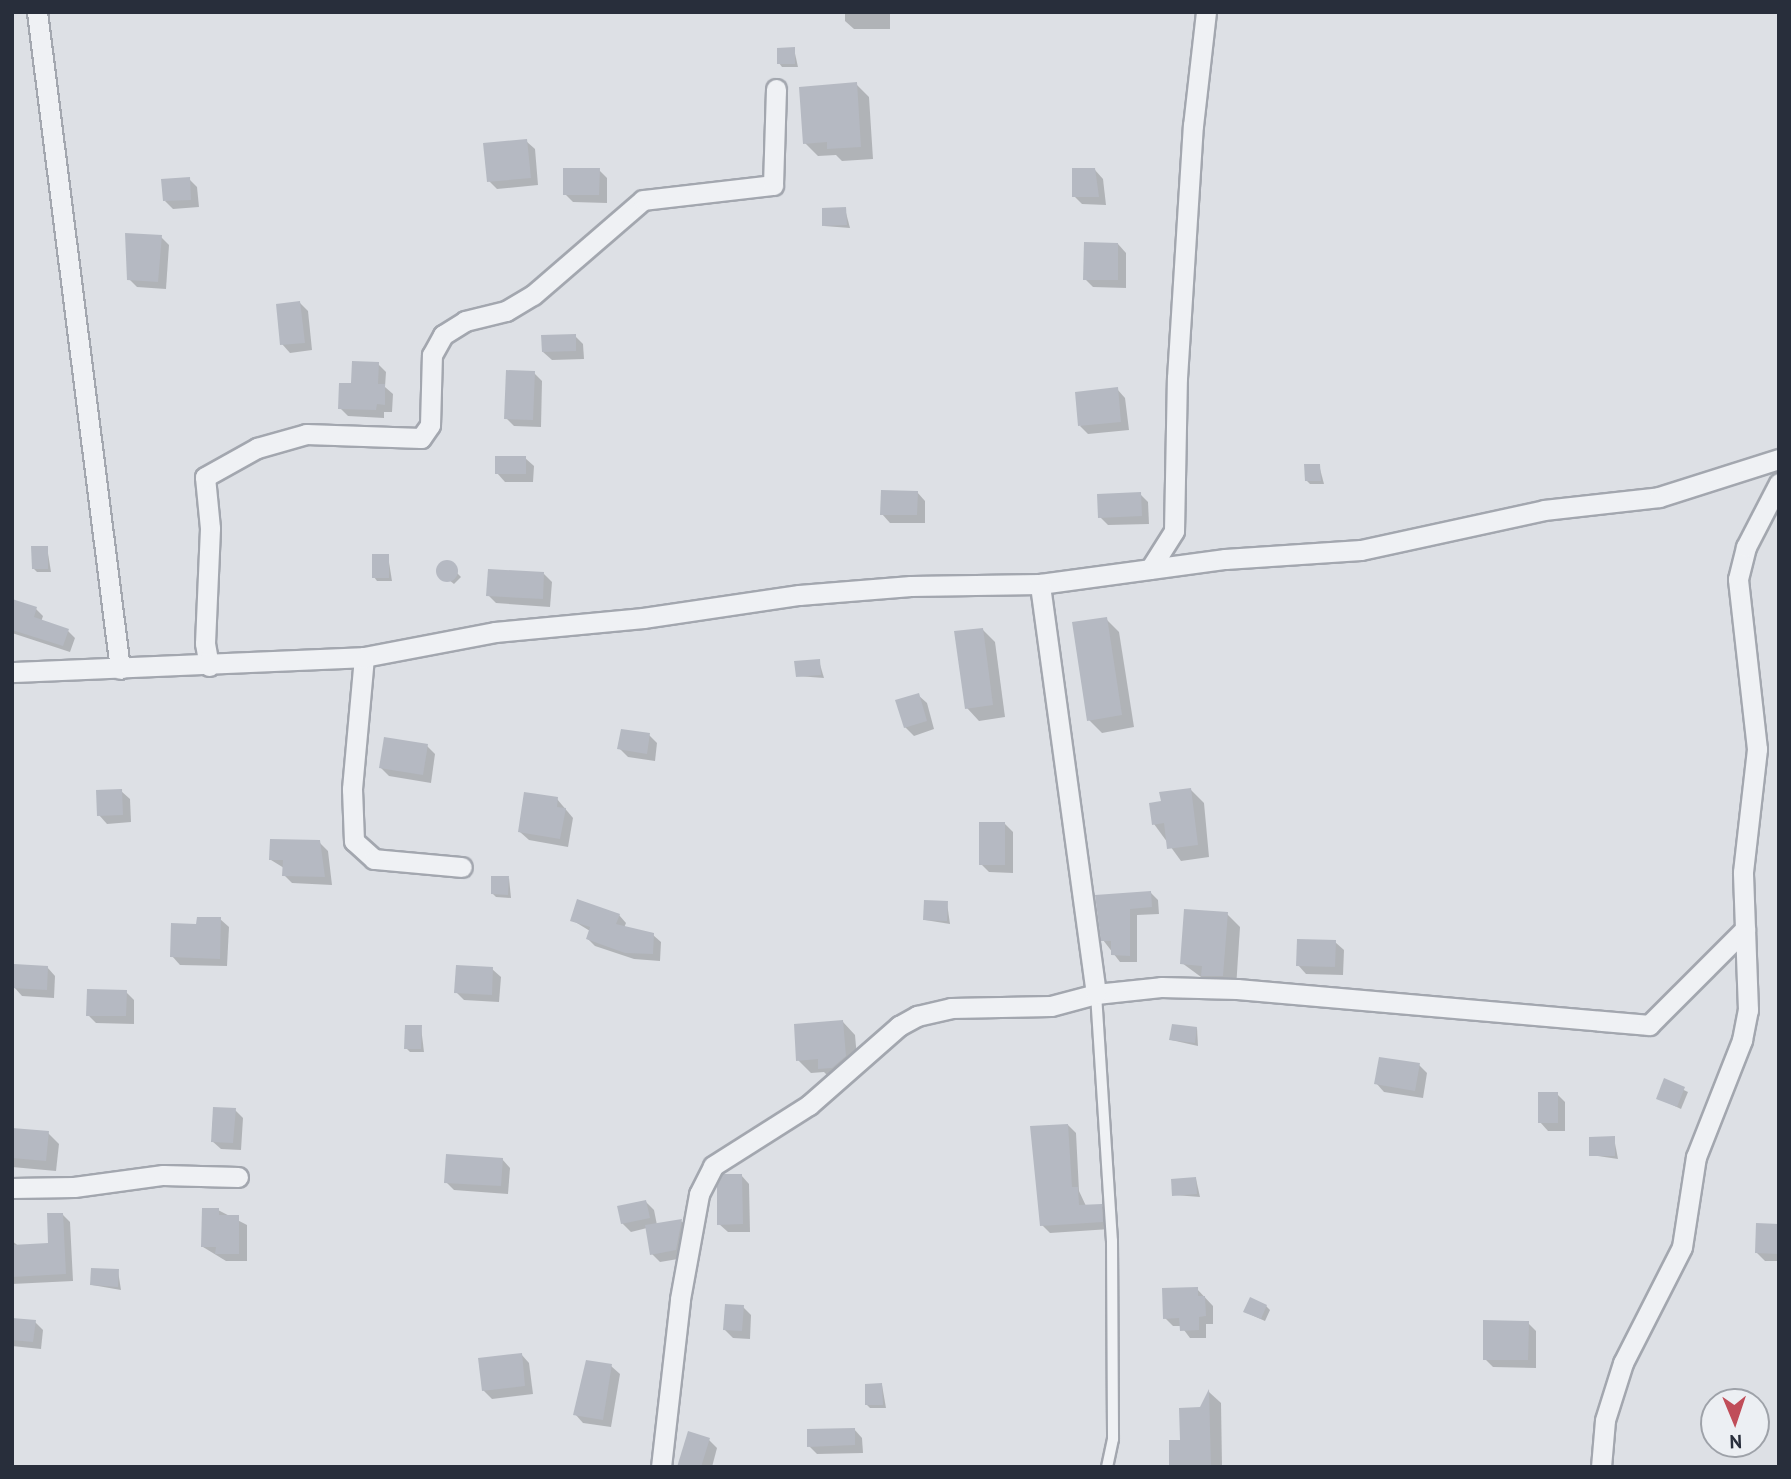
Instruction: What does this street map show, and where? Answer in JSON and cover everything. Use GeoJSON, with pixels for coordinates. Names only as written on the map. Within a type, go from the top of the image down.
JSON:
{"type":"FeatureCollection","features":[{"type":"Feature","properties":{"kind":"street"},"geometry":{"type":"LineString","coordinates":[[37,12],[120,669]]}},
{"type":"Feature","properties":{"kind":"street"},"geometry":{"type":"LineString","coordinates":[[1150,569],[1174,531],[1179,338],[1192,126],[1206,12]]}},
{"type":"Feature","properties":{"kind":"street"},"geometry":{"type":"LineString","coordinates":[[209,666],[205,643],[210,528],[205,477],[257,448],[306,434],[421,438],[430,425],[432,355],[443,335],[466,321],[506,311],[533,295],[643,200],[773,185],[776,89]]}},
{"type":"Feature","properties":{"kind":"street"},"geometry":{"type":"LineString","coordinates":[[12,672],[47,673],[364,657],[495,632],[618,621],[799,595],[925,586],[1040,584],[1225,559],[1361,550],[1544,510],[1659,497],[1779,459]]}},
{"type":"Feature","properties":{"kind":"street"},"geometry":{"type":"LineString","coordinates":[[1601,1467],[1605,1420],[1623,1363],[1682,1247],[1696,1157],[1742,1040],[1748,1010],[1743,872],[1755,803],[1757,749],[1738,579],[1745,547],[1779,483]]}},
{"type":"Feature","properties":{"kind":"street"},"geometry":{"type":"LineString","coordinates":[[1040,584],[1096,994]]}},
{"type":"Feature","properties":{"kind":"street"},"geometry":{"type":"LineString","coordinates":[[364,657],[352,789],[354,841],[374,859],[462,867]]}},
{"type":"Feature","properties":{"kind":"street"},"geometry":{"type":"LineString","coordinates":[[12,658],[47,673]]}},
{"type":"Feature","properties":{"kind":"street"},"geometry":{"type":"LineString","coordinates":[[661,1467],[680,1299],[701,1187],[713,1166],[809,1105],[899,1026],[917,1016],[951,1008],[1051,1006],[1096,994],[1161,987],[1237,989],[1649,1025],[1745,929]]}},
{"type":"Feature","properties":{"kind":"street"},"geometry":{"type":"LineString","coordinates":[[12,1188],[74,1187],[163,1175],[238,1177]]}},
{"type":"Feature","properties":{"kind":"lane"},"geometry":{"type":"LineString","coordinates":[[1096,994],[1112,1241],[1113,1438],[1107,1467]]}},
{"type":"Feature","properties":{"kind":"building"},"geometry":{"type":"Polygon","coordinates":[[[795,47],[795,64],[777,64],[777,48],[795,47]]]}},
{"type":"Feature","properties":{"kind":"building"},"geometry":{"type":"Polygon","coordinates":[[[857,82],[861,147],[827,149],[827,142],[803,144],[799,87],[857,82]]]}},
{"type":"Feature","properties":{"kind":"building"},"geometry":{"type":"Polygon","coordinates":[[[527,139],[531,178],[487,182],[483,143],[527,139]]]}},
{"type":"Feature","properties":{"kind":"building"},"geometry":{"type":"Polygon","coordinates":[[[563,168],[600,168],[599,195],[563,195],[563,168]]]}},
{"type":"Feature","properties":{"kind":"building"},"geometry":{"type":"Polygon","coordinates":[[[1072,168],[1095,168],[1099,197],[1072,197],[1072,168]]]}},
{"type":"Feature","properties":{"kind":"building"},"geometry":{"type":"Polygon","coordinates":[[[190,177],[191,200],[163,201],[161,179],[190,177]]]}},
{"type":"Feature","properties":{"kind":"building"},"geometry":{"type":"Polygon","coordinates":[[[846,207],[847,225],[822,226],[822,208],[846,207]]]}},
{"type":"Feature","properties":{"kind":"building"},"geometry":{"type":"Polygon","coordinates":[[[125,233],[162,235],[158,282],[127,280],[125,233]]]}},
{"type":"Feature","properties":{"kind":"building"},"geometry":{"type":"Polygon","coordinates":[[[1084,242],[1118,243],[1118,280],[1083,280],[1084,242]]]}},
{"type":"Feature","properties":{"kind":"building"},"geometry":{"type":"Polygon","coordinates":[[[300,301],[305,343],[280,345],[276,304],[300,301]]]}},
{"type":"Feature","properties":{"kind":"building"},"geometry":{"type":"Polygon","coordinates":[[[576,334],[576,351],[542,352],[541,335],[576,334]]]}},
{"type":"Feature","properties":{"kind":"building"},"geometry":{"type":"Polygon","coordinates":[[[352,361],[379,362],[378,384],[385,384],[385,405],[377,404],[376,410],[338,409],[339,383],[351,383],[352,361]]]}},
{"type":"Feature","properties":{"kind":"building"},"geometry":{"type":"Polygon","coordinates":[[[506,370],[535,371],[533,420],[504,419],[506,370]]]}},
{"type":"Feature","properties":{"kind":"building"},"geometry":{"type":"Polygon","coordinates":[[[1118,387],[1121,422],[1078,426],[1075,392],[1118,387]]]}},
{"type":"Feature","properties":{"kind":"building"},"geometry":{"type":"Polygon","coordinates":[[[495,456],[526,456],[526,474],[495,474],[495,456]]]}},
{"type":"Feature","properties":{"kind":"building"},"geometry":{"type":"Polygon","coordinates":[[[1304,464],[1320,464],[1321,481],[1305,481],[1304,464]]]}},
{"type":"Feature","properties":{"kind":"building"},"geometry":{"type":"Polygon","coordinates":[[[881,490],[918,491],[917,515],[880,515],[881,490]]]}},
{"type":"Feature","properties":{"kind":"building"},"geometry":{"type":"Polygon","coordinates":[[[1141,492],[1142,516],[1098,518],[1097,494],[1141,492]]]}},
{"type":"Feature","properties":{"kind":"building"},"geometry":{"type":"Polygon","coordinates":[[[31,546],[48,546],[48,569],[32,569],[31,546]]]}},
{"type":"Feature","properties":{"kind":"building"},"geometry":{"type":"Polygon","coordinates":[[[372,554],[389,554],[389,578],[372,578],[372,554]]]}},
{"type":"Feature","properties":{"kind":"building"},"geometry":{"type":"Polygon","coordinates":[[[447,560],[457,567],[458,571],[451,581],[447,582],[437,575],[436,571],[443,561],[447,560]]]}},
{"type":"Feature","properties":{"kind":"building"},"geometry":{"type":"Polygon","coordinates":[[[488,569],[544,572],[543,599],[486,596],[488,569]]]}},
{"type":"Feature","properties":{"kind":"building"},"geometry":{"type":"Polygon","coordinates":[[[12,599],[37,607],[34,617],[69,629],[63,646],[12,630],[12,599]]]}},
{"type":"Feature","properties":{"kind":"building"},"geometry":{"type":"Polygon","coordinates":[[[1107,617],[1122,715],[1087,721],[1072,622],[1107,617]]]}},
{"type":"Feature","properties":{"kind":"building"},"geometry":{"type":"Polygon","coordinates":[[[983,628],[993,705],[965,709],[954,631],[983,628]]]}},
{"type":"Feature","properties":{"kind":"building"},"geometry":{"type":"Polygon","coordinates":[[[820,659],[821,675],[796,677],[794,661],[820,659]]]}},
{"type":"Feature","properties":{"kind":"building"},"geometry":{"type":"Polygon","coordinates":[[[919,693],[927,721],[904,728],[895,700],[919,693]]]}},
{"type":"Feature","properties":{"kind":"building"},"geometry":{"type":"Polygon","coordinates":[[[621,729],[650,733],[647,754],[617,749],[621,729]]]}},
{"type":"Feature","properties":{"kind":"building"},"geometry":{"type":"Polygon","coordinates":[[[384,737],[428,744],[423,775],[379,768],[384,737]]]}},
{"type":"Feature","properties":{"kind":"building"},"geometry":{"type":"Polygon","coordinates":[[[1191,788],[1198,845],[1167,849],[1164,823],[1152,825],[1149,803],[1161,801],[1159,792],[1191,788]]]}},
{"type":"Feature","properties":{"kind":"building"},"geometry":{"type":"Polygon","coordinates":[[[122,789],[123,815],[97,816],[96,790],[122,789]]]}},
{"type":"Feature","properties":{"kind":"building"},"geometry":{"type":"Polygon","coordinates":[[[524,792],[558,797],[557,807],[566,808],[560,839],[518,832],[524,792]]]}},
{"type":"Feature","properties":{"kind":"building"},"geometry":{"type":"Polygon","coordinates":[[[979,822],[1005,822],[1005,865],[979,865],[979,822]]]}},
{"type":"Feature","properties":{"kind":"building"},"geometry":{"type":"Polygon","coordinates":[[[270,839],[320,840],[325,877],[282,876],[283,860],[269,860],[270,839]]]}},
{"type":"Feature","properties":{"kind":"building"},"geometry":{"type":"Polygon","coordinates":[[[491,876],[509,876],[508,895],[491,894],[491,876]]]}},
{"type":"Feature","properties":{"kind":"building"},"geometry":{"type":"Polygon","coordinates":[[[1151,891],[1152,907],[1130,909],[1130,956],[1111,955],[1111,941],[1101,941],[1095,895],[1151,891]]]}},
{"type":"Feature","properties":{"kind":"building"},"geometry":{"type":"Polygon","coordinates":[[[577,899],[620,914],[616,924],[654,933],[653,954],[625,953],[586,939],[590,927],[570,921],[577,899]]]}},
{"type":"Feature","properties":{"kind":"building"},"geometry":{"type":"Polygon","coordinates":[[[924,900],[948,901],[947,921],[923,920],[924,900]]]}},
{"type":"Feature","properties":{"kind":"building"},"geometry":{"type":"Polygon","coordinates":[[[1184,909],[1228,912],[1223,976],[1201,976],[1202,966],[1180,964],[1184,909]]]}},
{"type":"Feature","properties":{"kind":"building"},"geometry":{"type":"Polygon","coordinates":[[[197,917],[221,917],[220,959],[170,957],[171,923],[196,924],[197,917]]]}},
{"type":"Feature","properties":{"kind":"building"},"geometry":{"type":"Polygon","coordinates":[[[1297,939],[1336,940],[1335,967],[1296,966],[1297,939]]]}},
{"type":"Feature","properties":{"kind":"building"},"geometry":{"type":"Polygon","coordinates":[[[14,964],[48,966],[47,990],[12,988],[14,964]]]}},
{"type":"Feature","properties":{"kind":"building"},"geometry":{"type":"Polygon","coordinates":[[[456,965],[493,967],[492,995],[454,993],[456,965]]]}},
{"type":"Feature","properties":{"kind":"building"},"geometry":{"type":"Polygon","coordinates":[[[87,989],[127,990],[126,1016],[86,1016],[87,989]]]}},
{"type":"Feature","properties":{"kind":"building"},"geometry":{"type":"Polygon","coordinates":[[[843,1020],[846,1056],[832,1068],[818,1069],[818,1059],[796,1061],[794,1024],[843,1020]]]}},
{"type":"Feature","properties":{"kind":"building"},"geometry":{"type":"Polygon","coordinates":[[[1172,1024],[1197,1027],[1195,1043],[1169,1040],[1172,1024]]]}},
{"type":"Feature","properties":{"kind":"building"},"geometry":{"type":"Polygon","coordinates":[[[405,1025],[422,1025],[421,1049],[404,1049],[405,1025]]]}},
{"type":"Feature","properties":{"kind":"building"},"geometry":{"type":"Polygon","coordinates":[[[1379,1057],[1420,1063],[1415,1091],[1374,1084],[1379,1057]]]}},
{"type":"Feature","properties":{"kind":"building"},"geometry":{"type":"Polygon","coordinates":[[[1664,1078],[1685,1087],[1677,1107],[1656,1099],[1664,1078]]]}},
{"type":"Feature","properties":{"kind":"building"},"geometry":{"type":"Polygon","coordinates":[[[1538,1092],[1558,1092],[1558,1123],[1538,1123],[1538,1092]]]}},
{"type":"Feature","properties":{"kind":"building"},"geometry":{"type":"Polygon","coordinates":[[[213,1107],[236,1108],[233,1143],[211,1142],[213,1107]]]}},
{"type":"Feature","properties":{"kind":"building"},"geometry":{"type":"Polygon","coordinates":[[[1068,1124],[1072,1187],[1078,1187],[1079,1205],[1102,1204],[1103,1222],[1040,1226],[1030,1126],[1068,1124]]]}},
{"type":"Feature","properties":{"kind":"building"},"geometry":{"type":"Polygon","coordinates":[[[12,1128],[49,1131],[46,1161],[12,1158],[12,1128]]]}},
{"type":"Feature","properties":{"kind":"building"},"geometry":{"type":"Polygon","coordinates":[[[1615,1136],[1615,1156],[1589,1156],[1589,1137],[1615,1136]]]}},
{"type":"Feature","properties":{"kind":"building"},"geometry":{"type":"Polygon","coordinates":[[[446,1154],[503,1158],[501,1186],[444,1183],[446,1154]]]}},
{"type":"Feature","properties":{"kind":"building"},"geometry":{"type":"Polygon","coordinates":[[[723,1174],[742,1174],[743,1224],[717,1225],[717,1186],[723,1174]]]}},
{"type":"Feature","properties":{"kind":"building"},"geometry":{"type":"Polygon","coordinates":[[[1196,1177],[1197,1194],[1172,1196],[1171,1179],[1196,1177]]]}},
{"type":"Feature","properties":{"kind":"building"},"geometry":{"type":"Polygon","coordinates":[[[646,1200],[650,1218],[621,1224],[617,1206],[646,1200]]]}},
{"type":"Feature","properties":{"kind":"building"},"geometry":{"type":"Polygon","coordinates":[[[202,1208],[219,1208],[219,1215],[239,1215],[239,1254],[215,1254],[216,1247],[201,1247],[202,1208]]]}},
{"type":"Feature","properties":{"kind":"building"},"geometry":{"type":"Polygon","coordinates":[[[47,1213],[63,1213],[66,1274],[12,1277],[12,1245],[48,1243],[47,1213]]]}},
{"type":"Feature","properties":{"kind":"building"},"geometry":{"type":"Polygon","coordinates":[[[682,1219],[676,1250],[650,1255],[645,1225],[682,1219]]]}},
{"type":"Feature","properties":{"kind":"building"},"geometry":{"type":"Polygon","coordinates":[[[1756,1223],[1779,1224],[1779,1254],[1755,1253],[1756,1223]]]}},
{"type":"Feature","properties":{"kind":"building"},"geometry":{"type":"Polygon","coordinates":[[[91,1268],[119,1269],[118,1287],[90,1285],[91,1268]]]}},
{"type":"Feature","properties":{"kind":"building"},"geometry":{"type":"Polygon","coordinates":[[[1198,1287],[1198,1296],[1205,1296],[1206,1316],[1199,1317],[1199,1330],[1180,1331],[1179,1318],[1163,1319],[1162,1288],[1198,1287]]]}},
{"type":"Feature","properties":{"kind":"building"},"geometry":{"type":"Polygon","coordinates":[[[1250,1297],[1267,1305],[1261,1319],[1243,1312],[1250,1297]]]}},
{"type":"Feature","properties":{"kind":"building"},"geometry":{"type":"Polygon","coordinates":[[[725,1304],[744,1305],[742,1331],[723,1330],[725,1304]]]}},
{"type":"Feature","properties":{"kind":"building"},"geometry":{"type":"Polygon","coordinates":[[[12,1318],[36,1320],[33,1342],[12,1340],[12,1318]]]}},
{"type":"Feature","properties":{"kind":"building"},"geometry":{"type":"Polygon","coordinates":[[[1483,1320],[1529,1321],[1528,1360],[1483,1360],[1483,1320]]]}},
{"type":"Feature","properties":{"kind":"building"},"geometry":{"type":"Polygon","coordinates":[[[522,1353],[525,1386],[482,1391],[478,1358],[522,1353]]]}},
{"type":"Feature","properties":{"kind":"building"},"geometry":{"type":"Polygon","coordinates":[[[586,1360],[612,1364],[603,1420],[573,1415],[586,1360]]]}},
{"type":"Feature","properties":{"kind":"building"},"geometry":{"type":"Polygon","coordinates":[[[882,1383],[883,1405],[865,1405],[865,1384],[882,1383]]]}},
{"type":"Feature","properties":{"kind":"building"},"geometry":{"type":"Polygon","coordinates":[[[1209,1389],[1211,1467],[1169,1467],[1169,1440],[1180,1440],[1179,1408],[1200,1407],[1209,1389]]]}},
{"type":"Feature","properties":{"kind":"building"},"geometry":{"type":"Polygon","coordinates":[[[855,1428],[855,1445],[807,1447],[807,1429],[855,1428]]]}},
{"type":"Feature","properties":{"kind":"building"},"geometry":{"type":"Polygon","coordinates":[[[688,1431],[710,1438],[701,1467],[677,1467],[688,1431]]]}}]}
